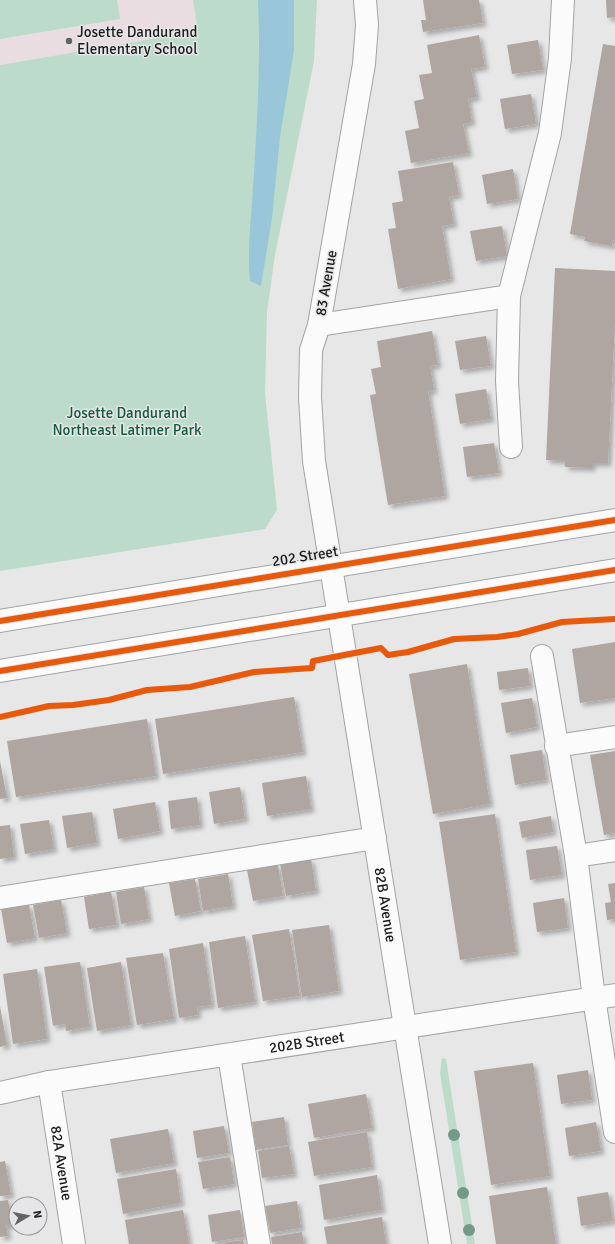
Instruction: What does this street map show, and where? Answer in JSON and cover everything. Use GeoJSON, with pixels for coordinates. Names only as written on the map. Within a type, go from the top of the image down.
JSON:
{"type":"FeatureCollection","features":[{"type":"Feature","properties":{"kind":"street","name":"83 Avenue"},"geometry":{"type":"LineString","coordinates":[[331,565],[314,461],[310,397],[311,350],[319,325],[364,64],[367,25],[365,0]]}},
{"type":"Feature","properties":{"kind":"street"},"geometry":{"type":"LineString","coordinates":[[510,447],[507,381],[509,296],[550,134],[560,58],[563,0]]}},
{"type":"Feature","properties":{"kind":"street"},"geometry":{"type":"LineString","coordinates":[[319,325],[509,296]]}},
{"type":"Feature","properties":{"kind":"street","name":"202 Street"},"geometry":{"type":"LineString","coordinates":[[0,621],[331,565],[615,520]]}},
{"type":"Feature","properties":{"kind":"street","name":"82B Avenue"},"geometry":{"type":"LineString","coordinates":[[331,565],[338,617],[440,1244]]}},
{"type":"Feature","properties":{"kind":"street"},"geometry":{"type":"LineString","coordinates":[[0,671],[338,617],[615,570]]}},
{"type":"Feature","properties":{"kind":"street"},"geometry":{"type":"LineString","coordinates":[[542,656],[556,746],[576,856],[594,998],[615,1132]]}},
{"type":"Feature","properties":{"kind":"street"},"geometry":{"type":"LineString","coordinates":[[556,746],[615,737]]}},
{"type":"Feature","properties":{"kind":"street"},"geometry":{"type":"LineString","coordinates":[[0,898],[375,838]]}},
{"type":"Feature","properties":{"kind":"street"},"geometry":{"type":"LineString","coordinates":[[576,856],[615,850]]}},
{"type":"Feature","properties":{"kind":"street","name":"202B Street"},"geometry":{"type":"LineString","coordinates":[[0,1093],[49,1082],[615,995]]}},
{"type":"Feature","properties":{"kind":"street"},"geometry":{"type":"LineString","coordinates":[[229,1055],[259,1244]]}},
{"type":"Feature","properties":{"kind":"street","name":"82A Avenue"},"geometry":{"type":"LineString","coordinates":[[49,1082],[74,1244]]}},
{"type":"Feature","properties":{"kind":"shaded area","name":"Josette Dandurand Elementary School"},"geometry":{"type":"Polygon","coordinates":[[[0,0],[193,0],[198,31],[0,65],[0,0]]]}},
{"type":"Feature","properties":{"kind":"green space"},"geometry":{"type":"Polygon","coordinates":[[[0,0],[117,0],[120,19],[0,39],[0,0]]]}},
{"type":"Feature","properties":{"kind":"green space","name":"Josette Dandurand Northeast Latimer Park"},"geometry":{"type":"Polygon","coordinates":[[[193,0],[317,0],[314,61],[275,255],[267,312],[265,393],[277,510],[265,529],[0,571],[0,65],[198,31],[193,0]]]}},
{"type":"Feature","properties":{"kind":"green space"},"geometry":{"type":"Polygon","coordinates":[[[442,1058],[446,1059],[475,1244],[467,1244],[440,1073],[442,1058]]]}},
{"type":"Feature","properties":{"kind":"water"},"geometry":{"type":"Polygon","coordinates":[[[258,0],[294,0],[294,50],[280,137],[272,218],[261,286],[250,281],[249,258],[258,94],[258,0]]]}},
{"type":"Feature","properties":{"kind":"building"},"geometry":{"type":"Polygon","coordinates":[[[423,0],[479,0],[483,23],[423,32],[421,20],[426,20],[423,0]]]}},
{"type":"Feature","properties":{"kind":"building"},"geometry":{"type":"Polygon","coordinates":[[[606,0],[615,0],[615,17],[607,18],[606,0]]]}},
{"type":"Feature","properties":{"kind":"building"},"geometry":{"type":"Polygon","coordinates":[[[479,35],[485,67],[471,69],[477,97],[468,99],[472,122],[463,124],[469,153],[411,163],[405,131],[419,128],[414,101],[424,99],[419,75],[432,73],[427,45],[479,35]]]}},
{"type":"Feature","properties":{"kind":"building"},"geometry":{"type":"Polygon","coordinates":[[[538,40],[543,70],[512,74],[507,45],[538,40]]]}},
{"type":"Feature","properties":{"kind":"building"},"geometry":{"type":"Polygon","coordinates":[[[603,44],[615,46],[615,241],[613,240],[612,246],[584,241],[585,237],[570,234],[603,44]]]}},
{"type":"Feature","properties":{"kind":"building"},"geometry":{"type":"Polygon","coordinates":[[[531,94],[536,124],[505,129],[500,99],[531,94]]]}},
{"type":"Feature","properties":{"kind":"building"},"geometry":{"type":"Polygon","coordinates":[[[453,162],[459,195],[449,197],[454,224],[442,226],[451,279],[398,289],[388,229],[396,228],[392,203],[403,201],[398,171],[453,162]]]}},
{"type":"Feature","properties":{"kind":"building"},"geometry":{"type":"Polygon","coordinates":[[[513,169],[518,199],[487,204],[482,175],[513,169]]]}},
{"type":"Feature","properties":{"kind":"building"},"geometry":{"type":"Polygon","coordinates":[[[502,226],[507,256],[476,261],[470,231],[502,226]]]}},
{"type":"Feature","properties":{"kind":"building"},"geometry":{"type":"Polygon","coordinates":[[[555,268],[615,271],[615,322],[608,463],[592,463],[592,468],[565,467],[565,461],[546,460],[555,268]]]}},
{"type":"Feature","properties":{"kind":"building"},"geometry":{"type":"Polygon","coordinates":[[[432,331],[438,365],[430,366],[434,390],[428,391],[445,496],[388,505],[370,395],[376,394],[371,369],[381,367],[377,341],[432,331]]]}},
{"type":"Feature","properties":{"kind":"building"},"geometry":{"type":"Polygon","coordinates":[[[486,336],[491,366],[460,370],[455,341],[486,336]]]}},
{"type":"Feature","properties":{"kind":"building"},"geometry":{"type":"Polygon","coordinates":[[[486,389],[491,419],[460,424],[455,394],[486,389]]]}},
{"type":"Feature","properties":{"kind":"building"},"geometry":{"type":"Polygon","coordinates":[[[494,443],[499,473],[467,477],[463,447],[494,443]]]}},
{"type":"Feature","properties":{"kind":"building"},"geometry":{"type":"Polygon","coordinates":[[[615,642],[615,698],[580,703],[572,649],[615,642]]]}},
{"type":"Feature","properties":{"kind":"building"},"geometry":{"type":"Polygon","coordinates":[[[467,664],[490,804],[433,814],[409,674],[467,664]]]}},
{"type":"Feature","properties":{"kind":"building"},"geometry":{"type":"Polygon","coordinates":[[[528,668],[530,686],[499,690],[497,672],[528,668]]]}},
{"type":"Feature","properties":{"kind":"building"},"geometry":{"type":"Polygon","coordinates":[[[294,697],[303,752],[163,774],[155,719],[294,697]]]}},
{"type":"Feature","properties":{"kind":"building"},"geometry":{"type":"Polygon","coordinates":[[[532,698],[537,727],[506,733],[501,703],[532,698]]]}},
{"type":"Feature","properties":{"kind":"building"},"geometry":{"type":"Polygon","coordinates":[[[147,719],[156,776],[16,797],[7,741],[147,719]]]}},
{"type":"Feature","properties":{"kind":"building"},"geometry":{"type":"Polygon","coordinates":[[[542,750],[546,780],[515,785],[510,755],[542,750]]]}},
{"type":"Feature","properties":{"kind":"building"},"geometry":{"type":"Polygon","coordinates":[[[615,751],[615,833],[604,835],[590,755],[615,751]]]}},
{"type":"Feature","properties":{"kind":"building"},"geometry":{"type":"Polygon","coordinates":[[[0,761],[7,798],[0,799],[0,761]]]}},
{"type":"Feature","properties":{"kind":"building"},"geometry":{"type":"Polygon","coordinates":[[[306,776],[311,809],[267,816],[262,783],[306,776]]]}},
{"type":"Feature","properties":{"kind":"building"},"geometry":{"type":"Polygon","coordinates":[[[240,787],[245,819],[214,824],[209,792],[240,787]]]}},
{"type":"Feature","properties":{"kind":"building"},"geometry":{"type":"Polygon","coordinates":[[[197,797],[200,825],[171,829],[168,801],[197,797]]]}},
{"type":"Feature","properties":{"kind":"building"},"geometry":{"type":"Polygon","coordinates":[[[155,802],[160,831],[118,839],[113,809],[155,802]]]}},
{"type":"Feature","properties":{"kind":"building"},"geometry":{"type":"Polygon","coordinates":[[[92,812],[97,843],[67,848],[62,816],[92,812]]]}},
{"type":"Feature","properties":{"kind":"building"},"geometry":{"type":"Polygon","coordinates":[[[495,814],[516,952],[460,960],[439,822],[495,814]]]}},
{"type":"Feature","properties":{"kind":"building"},"geometry":{"type":"Polygon","coordinates":[[[551,816],[553,832],[522,838],[519,822],[551,816]]]}},
{"type":"Feature","properties":{"kind":"building"},"geometry":{"type":"Polygon","coordinates":[[[49,820],[54,849],[25,854],[20,824],[49,820]]]}},
{"type":"Feature","properties":{"kind":"building"},"geometry":{"type":"Polygon","coordinates":[[[10,825],[14,857],[0,859],[0,826],[10,825]]]}},
{"type":"Feature","properties":{"kind":"building"},"geometry":{"type":"Polygon","coordinates":[[[557,846],[562,875],[530,880],[526,850],[557,846]]]}},
{"type":"Feature","properties":{"kind":"building"},"geometry":{"type":"Polygon","coordinates":[[[311,859],[316,891],[286,896],[280,864],[311,859]]]}},
{"type":"Feature","properties":{"kind":"building"},"geometry":{"type":"Polygon","coordinates":[[[278,865],[283,896],[253,901],[247,870],[278,865]]]}},
{"type":"Feature","properties":{"kind":"building"},"geometry":{"type":"Polygon","coordinates":[[[228,874],[233,906],[203,911],[198,879],[228,874]]]}},
{"type":"Feature","properties":{"kind":"building"},"geometry":{"type":"Polygon","coordinates":[[[195,879],[201,911],[175,916],[169,883],[195,879]]]}},
{"type":"Feature","properties":{"kind":"building"},"geometry":{"type":"Polygon","coordinates":[[[615,883],[614,922],[614,919],[607,920],[605,903],[611,902],[608,884],[615,883]]]}},
{"type":"Feature","properties":{"kind":"building"},"geometry":{"type":"Polygon","coordinates":[[[144,887],[149,919],[121,924],[116,892],[144,887]]]}},
{"type":"Feature","properties":{"kind":"building"},"geometry":{"type":"Polygon","coordinates":[[[111,892],[117,925],[89,929],[84,897],[111,892]]]}},
{"type":"Feature","properties":{"kind":"building"},"geometry":{"type":"Polygon","coordinates":[[[564,898],[568,928],[537,932],[533,903],[564,898]]]}},
{"type":"Feature","properties":{"kind":"building"},"geometry":{"type":"Polygon","coordinates":[[[61,900],[67,933],[39,938],[33,905],[61,900]]]}},
{"type":"Feature","properties":{"kind":"building"},"geometry":{"type":"Polygon","coordinates":[[[29,905],[35,938],[7,943],[1,909],[29,905]]]}},
{"type":"Feature","properties":{"kind":"building"},"geometry":{"type":"Polygon","coordinates":[[[329,925],[339,991],[302,997],[292,930],[329,925]]]}},
{"type":"Feature","properties":{"kind":"building"},"geometry":{"type":"Polygon","coordinates":[[[289,929],[300,996],[263,1001],[252,935],[289,929]]]}},
{"type":"Feature","properties":{"kind":"building"},"geometry":{"type":"Polygon","coordinates":[[[245,936],[255,1002],[218,1008],[209,942],[245,936]]]}},
{"type":"Feature","properties":{"kind":"building"},"geometry":{"type":"Polygon","coordinates":[[[203,943],[212,1005],[197,1007],[198,1015],[179,1018],[169,949],[203,943]]]}},
{"type":"Feature","properties":{"kind":"building"},"geometry":{"type":"Polygon","coordinates":[[[163,953],[174,1019],[137,1025],[126,958],[163,953]]]}},
{"type":"Feature","properties":{"kind":"building"},"geometry":{"type":"Polygon","coordinates":[[[80,962],[90,1027],[66,1031],[65,1024],[53,1026],[44,967],[80,962]]]}},
{"type":"Feature","properties":{"kind":"building"},"geometry":{"type":"Polygon","coordinates":[[[121,962],[131,1025],[97,1031],[87,968],[121,962]]]}},
{"type":"Feature","properties":{"kind":"building"},"geometry":{"type":"Polygon","coordinates":[[[37,969],[47,1039],[13,1044],[3,974],[37,969]]]}},
{"type":"Feature","properties":{"kind":"building"},"geometry":{"type":"Polygon","coordinates":[[[0,1006],[7,1045],[0,1047],[0,1006]]]}},
{"type":"Feature","properties":{"kind":"building"},"geometry":{"type":"Polygon","coordinates":[[[533,1063],[550,1176],[491,1185],[474,1071],[533,1063]]]}},
{"type":"Feature","properties":{"kind":"building"},"geometry":{"type":"Polygon","coordinates":[[[588,1070],[592,1100],[561,1104],[557,1075],[588,1070]]]}},
{"type":"Feature","properties":{"kind":"building"},"geometry":{"type":"Polygon","coordinates":[[[366,1094],[372,1128],[314,1138],[308,1104],[366,1094]]]}},
{"type":"Feature","properties":{"kind":"building"},"geometry":{"type":"Polygon","coordinates":[[[284,1117],[288,1145],[256,1150],[252,1122],[284,1117]]]}},
{"type":"Feature","properties":{"kind":"building"},"geometry":{"type":"Polygon","coordinates":[[[596,1122],[601,1151],[569,1156],[565,1128],[596,1122]]]}},
{"type":"Feature","properties":{"kind":"building"},"geometry":{"type":"Polygon","coordinates":[[[224,1126],[229,1153],[197,1158],[193,1131],[224,1126]]]}},
{"type":"Feature","properties":{"kind":"building"},"geometry":{"type":"Polygon","coordinates":[[[168,1129],[174,1163],[116,1173],[110,1139],[168,1129]]]}},
{"type":"Feature","properties":{"kind":"building"},"geometry":{"type":"Polygon","coordinates":[[[367,1132],[372,1167],[314,1176],[308,1142],[367,1132]]]}},
{"type":"Feature","properties":{"kind":"building"},"geometry":{"type":"Polygon","coordinates":[[[289,1146],[294,1174],[262,1178],[258,1151],[289,1146]]]}},
{"type":"Feature","properties":{"kind":"building"},"geometry":{"type":"Polygon","coordinates":[[[230,1157],[234,1184],[203,1189],[198,1162],[230,1157]]]}},
{"type":"Feature","properties":{"kind":"building"},"geometry":{"type":"Polygon","coordinates":[[[5,1161],[11,1195],[0,1196],[0,1162],[5,1161]]]}},
{"type":"Feature","properties":{"kind":"building"},"geometry":{"type":"Polygon","coordinates":[[[176,1169],[181,1203],[123,1214],[117,1179],[176,1169]]]}},
{"type":"Feature","properties":{"kind":"building"},"geometry":{"type":"Polygon","coordinates":[[[377,1175],[382,1210],[324,1220],[319,1185],[377,1175]]]}},
{"type":"Feature","properties":{"kind":"building"},"geometry":{"type":"Polygon","coordinates":[[[547,1187],[556,1244],[496,1244],[489,1196],[547,1187]]]}},
{"type":"Feature","properties":{"kind":"building"},"geometry":{"type":"Polygon","coordinates":[[[608,1192],[613,1221],[581,1226],[577,1197],[608,1192]]]}},
{"type":"Feature","properties":{"kind":"building"},"geometry":{"type":"Polygon","coordinates":[[[8,1200],[8,1225],[6,1225],[8,1236],[0,1237],[0,1201],[8,1200]]]}},
{"type":"Feature","properties":{"kind":"building"},"geometry":{"type":"Polygon","coordinates":[[[297,1201],[301,1228],[270,1233],[265,1206],[297,1201]]]}},
{"type":"Feature","properties":{"kind":"building"},"geometry":{"type":"Polygon","coordinates":[[[183,1210],[189,1244],[129,1244],[125,1220],[183,1210]]]}},
{"type":"Feature","properties":{"kind":"building"},"geometry":{"type":"Polygon","coordinates":[[[240,1210],[244,1237],[212,1242],[208,1215],[240,1210]]]}},
{"type":"Feature","properties":{"kind":"building"},"geometry":{"type":"Polygon","coordinates":[[[382,1217],[386,1244],[327,1244],[324,1227],[382,1217]]]}},
{"type":"Feature","properties":{"kind":"building"},"geometry":{"type":"Polygon","coordinates":[[[302,1232],[304,1244],[272,1244],[271,1237],[302,1232]]]}},
{"type":"Feature","properties":{"kind":"building"},"geometry":{"type":"Polygon","coordinates":[[[243,1240],[244,1244],[221,1244],[221,1243],[243,1240]]]}},
{"type":"Feature","properties":{"kind":"cycle path"},"geometry":{"type":"LineString","coordinates":[[0,621],[615,520]]}},
{"type":"Feature","properties":{"kind":"cycle path"},"geometry":{"type":"LineString","coordinates":[[0,671],[615,570]]}},
{"type":"Feature","properties":{"kind":"cycle path"},"geometry":{"type":"LineString","coordinates":[[0,717],[49,706],[73,705],[109,700],[147,690],[190,687],[254,672],[312,668],[313,661],[381,648],[388,655],[408,652],[454,639],[497,637],[518,634],[562,622],[615,619]]}},
{"type":"Feature","properties":{"kind":"place","name":"Josette Dandurand Elementary School"},"geometry":{"type":"Point","coordinates":[69,41]}}]}
